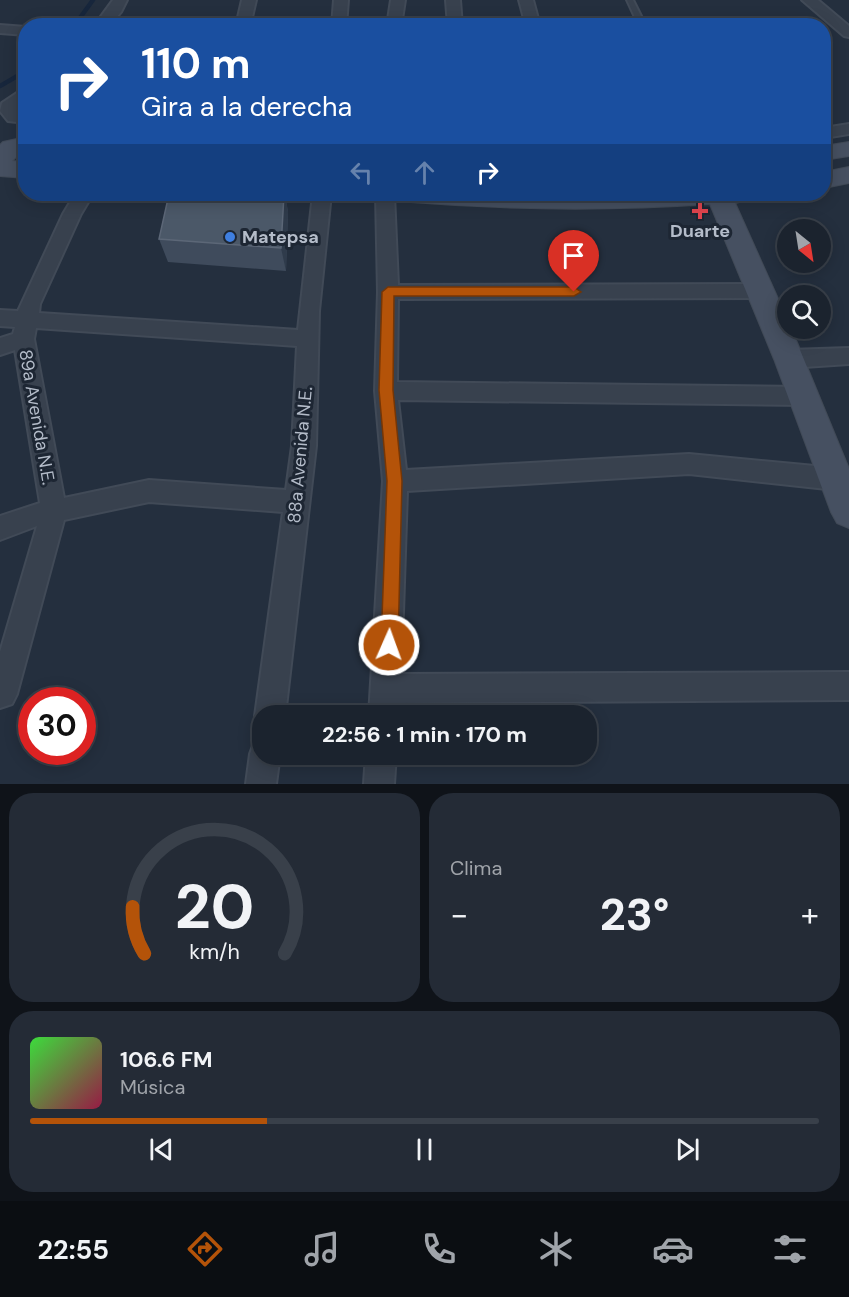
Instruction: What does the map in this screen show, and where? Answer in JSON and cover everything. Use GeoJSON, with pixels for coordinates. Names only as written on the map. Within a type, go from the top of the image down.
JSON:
{"type":"FeatureCollection","features":[{"type":"Feature","properties":{"kind":"main road"},"geometry":{"type":"LineString","coordinates":[[0,136],[18,137]]}},
{"type":"Feature","properties":{"kind":"main road"},"geometry":{"type":"LineString","coordinates":[[0,159],[12,147],[18,146]]}},
{"type":"Feature","properties":{"kind":"main road"},"geometry":{"type":"LineString","coordinates":[[831,152],[849,149]]}},
{"type":"Feature","properties":{"kind":"main road"},"geometry":{"type":"LineString","coordinates":[[0,168],[18,169]]}},
{"type":"Feature","properties":{"kind":"main road"},"geometry":{"type":"LineString","coordinates":[[831,179],[849,175]]}},
{"type":"Feature","properties":{"kind":"main road"},"geometry":{"type":"LineString","coordinates":[[728,201],[760,291],[789,358],[849,512]]}},
{"type":"Feature","properties":{"kind":"street"},"geometry":{"type":"LineString","coordinates":[[108,18],[120,0]]}},
{"type":"Feature","properties":{"kind":"street"},"geometry":{"type":"LineString","coordinates":[[245,18],[249,0]]}},
{"type":"Feature","properties":{"kind":"street"},"geometry":{"type":"LineString","coordinates":[[340,18],[341,0]]}},
{"type":"Feature","properties":{"kind":"street"},"geometry":{"type":"LineString","coordinates":[[395,18],[398,0]]}},
{"type":"Feature","properties":{"kind":"street"},"geometry":{"type":"LineString","coordinates":[[453,0],[454,18]]}},
{"type":"Feature","properties":{"kind":"street"},"geometry":{"type":"LineString","coordinates":[[526,0],[531,18]]}},
{"type":"Feature","properties":{"kind":"street"},"geometry":{"type":"LineString","coordinates":[[809,0],[830,18]]}},
{"type":"Feature","properties":{"kind":"street"},"geometry":{"type":"LineString","coordinates":[[0,29],[18,30]]}},
{"type":"Feature","properties":{"kind":"street"},"geometry":{"type":"LineString","coordinates":[[18,98],[10,103],[8,111],[14,117],[18,117]]}},
{"type":"Feature","properties":{"kind":"street"},"geometry":{"type":"LineString","coordinates":[[831,133],[849,129]]}},
{"type":"Feature","properties":{"kind":"street","name":"89a Avenida N.E."},"geometry":{"type":"LineString","coordinates":[[54,511],[25,330],[30,304],[80,201]]}},
{"type":"Feature","properties":{"kind":"street","name":"88a Avenida N.E."},"geometry":{"type":"LineString","coordinates":[[271,705],[304,446],[309,311],[321,201]]}},
{"type":"Feature","properties":{"kind":"street"},"geometry":{"type":"LineString","coordinates":[[385,201],[388,292],[386,390],[395,481],[385,702],[849,686]]}},
{"type":"Feature","properties":{"kind":"street"},"geometry":{"type":"LineString","coordinates":[[388,292],[760,291]]}},
{"type":"Feature","properties":{"kind":"street"},"geometry":{"type":"LineString","coordinates":[[0,318],[25,330],[308,339]]}},
{"type":"Feature","properties":{"kind":"street"},"geometry":{"type":"LineString","coordinates":[[0,347],[25,330]]}},
{"type":"Feature","properties":{"kind":"street"},"geometry":{"type":"LineString","coordinates":[[789,358],[849,356]]}},
{"type":"Feature","properties":{"kind":"street"},"geometry":{"type":"LineString","coordinates":[[386,390],[804,396]]}},
{"type":"Feature","properties":{"kind":"street"},"geometry":{"type":"LineString","coordinates":[[395,481],[689,464],[836,479]]}},
{"type":"Feature","properties":{"kind":"street"},"geometry":{"type":"LineString","coordinates":[[0,528],[30,516],[149,491],[297,502]]}},
{"type":"Feature","properties":{"kind":"street"},"geometry":{"type":"LineString","coordinates":[[2,694],[54,511]]}},
{"type":"Feature","properties":{"kind":"street"},"geometry":{"type":"LineString","coordinates":[[261,784],[264,765]]}},
{"type":"Feature","properties":{"kind":"street"},"geometry":{"type":"LineString","coordinates":[[379,784],[380,765]]}},
{"type":"Feature","properties":{"kind":"lane"},"geometry":{"type":"LineString","coordinates":[[630,0],[639,18]]}},
{"type":"Feature","properties":{"kind":"building"},"geometry":{"type":"Polygon","coordinates":[[[167,201],[284,201],[281,248],[159,239],[167,201]]]}},
{"type":"Feature","properties":{"kind":"waterway"},"geometry":{"type":"LineString","coordinates":[[80,18],[93,0]]}},
{"type":"Feature","properties":{"kind":"waterway"},"geometry":{"type":"LineString","coordinates":[[0,86],[18,76]]}},
{"type":"Feature","properties":{"kind":"place","name":"Duarte"},"geometry":{"type":"Point","coordinates":[700,211]}},
{"type":"Feature","properties":{"kind":"place","name":"Matepsa"},"geometry":{"type":"Point","coordinates":[230,237]}},
{"type":"Feature","properties":{"kind":"route"},"geometry":{"type":"LineString","coordinates":[[389,645],[395,481],[386,390],[388,292],[574,292]]}}]}
